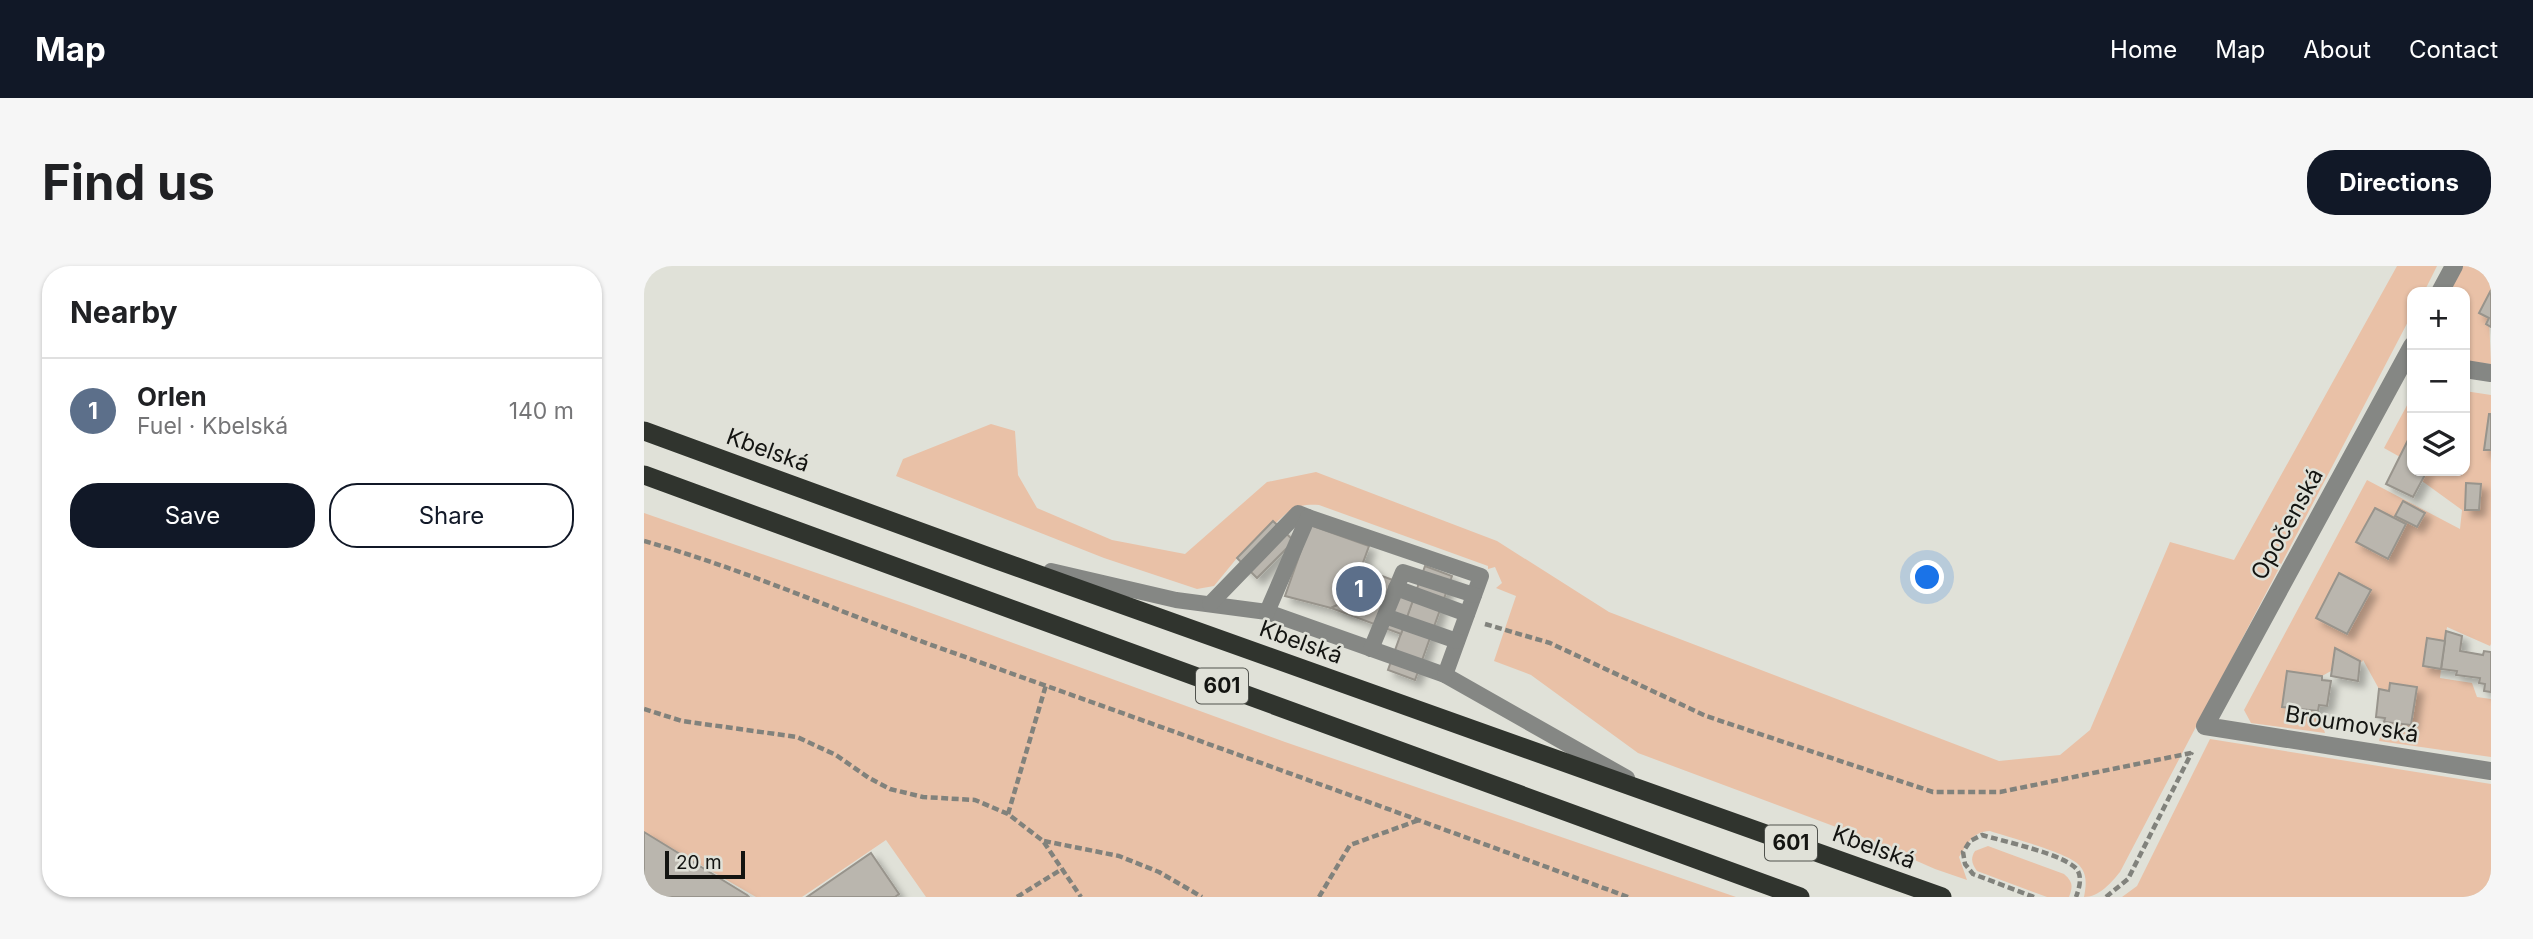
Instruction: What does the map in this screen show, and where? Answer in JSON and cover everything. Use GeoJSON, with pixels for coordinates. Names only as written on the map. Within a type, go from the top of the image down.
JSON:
{"type":"FeatureCollection","features":[{"type":"Feature","properties":{"kind":"highway","name":"Kbelská"},"geometry":{"type":"LineString","coordinates":[[644,431],[1942,897]]}},
{"type":"Feature","properties":{"kind":"highway","name":"601"},"geometry":{"type":"LineString","coordinates":[[644,475],[1800,897]]}},
{"type":"Feature","properties":{"kind":"street"},"geometry":{"type":"LineString","coordinates":[[2443,287],[2454,266]]}},
{"type":"Feature","properties":{"kind":"street","name":"Opočenská"},"geometry":{"type":"LineString","coordinates":[[2205,726],[2407,361]]}},
{"type":"Feature","properties":{"kind":"street"},"geometry":{"type":"LineString","coordinates":[[2470,370],[2491,373]]}},
{"type":"Feature","properties":{"kind":"street","name":"Broumovská"},"geometry":{"type":"LineString","coordinates":[[2205,726],[2491,771]]}},
{"type":"Feature","properties":{"kind":"lane"},"geometry":{"type":"LineString","coordinates":[[1209,604],[1298,513],[1481,576],[1445,674]]}},
{"type":"Feature","properties":{"kind":"lane"},"geometry":{"type":"LineString","coordinates":[[1268,612],[1308,517]]}},
{"type":"Feature","properties":{"kind":"lane"},"geometry":{"type":"LineString","coordinates":[[989,557],[1176,600],[1268,612],[1445,674],[1657,795]]}},
{"type":"Feature","properties":{"kind":"lane"},"geometry":{"type":"LineString","coordinates":[[1371,649],[1403,572],[1474,595]]}},
{"type":"Feature","properties":{"kind":"lane"},"geometry":{"type":"LineString","coordinates":[[1396,588],[1466,616]]}},
{"type":"Feature","properties":{"kind":"lane"},"geometry":{"type":"LineString","coordinates":[[1385,615],[1457,642]]}},
{"type":"Feature","properties":{"kind":"path"},"geometry":{"type":"LineString","coordinates":[[644,541],[689,553],[860,619],[1628,897]]}},
{"type":"Feature","properties":{"kind":"path"},"geometry":{"type":"LineString","coordinates":[[1466,616],[1550,643],[1706,716],[1933,792],[2000,792],[2191,753]]}},
{"type":"Feature","properties":{"kind":"path"},"geometry":{"type":"LineString","coordinates":[[1008,814],[1046,685]]}},
{"type":"Feature","properties":{"kind":"path"},"geometry":{"type":"LineString","coordinates":[[644,709],[682,721],[797,737],[836,755],[890,789],[923,797],[975,800],[1008,814],[1043,841],[1081,897]]}},
{"type":"Feature","properties":{"kind":"path"},"geometry":{"type":"LineString","coordinates":[[2106,897],[2128,879],[2205,726]]}},
{"type":"Feature","properties":{"kind":"path"},"geometry":{"type":"LineString","coordinates":[[1319,897],[1350,845],[1420,820]]}},
{"type":"Feature","properties":{"kind":"path"},"geometry":{"type":"LineString","coordinates":[[2034,897],[1973,874],[1965,864],[1963,852],[1970,841],[1982,835],[2068,861],[2079,872],[2080,886],[2076,897]]}},
{"type":"Feature","properties":{"kind":"path"},"geometry":{"type":"LineString","coordinates":[[1043,841],[1119,856],[1159,872],[1202,897]]}},
{"type":"Feature","properties":{"kind":"path"},"geometry":{"type":"LineString","coordinates":[[1017,897],[1062,869]]}},
{"type":"Feature","properties":{"kind":"shaded area"},"geometry":{"type":"Polygon","coordinates":[[[2397,266],[2437,266],[2426,287],[2407,287],[2407,324],[2120,872],[2104,889],[2095,895],[2084,897],[2085,877],[2079,865],[2063,855],[2023,841],[1990,831],[1975,836],[1959,857],[1967,880],[1860,836],[1638,753],[1531,675],[1494,661],[1516,596],[1496,588],[1502,583],[1495,567],[1488,569],[1488,566],[1319,505],[1305,505],[1290,510],[1276,523],[1273,521],[1214,586],[1197,589],[1104,558],[896,476],[903,459],[991,424],[1015,431],[1018,475],[1037,508],[1112,540],[1185,554],[1267,482],[1316,472],[1497,541],[1609,612],[1999,761],[2060,755],[2090,730],[2170,542],[2234,560],[2397,266]]]}},
{"type":"Feature","properties":{"kind":"shaded area"},"geometry":{"type":"Polygon","coordinates":[[[2461,266],[2491,266],[2491,290],[2479,313],[2489,318],[2491,364],[2470,362],[2470,287],[2450,287],[2461,266]]]}},
{"type":"Feature","properties":{"kind":"shaded area"},"geometry":{"type":"Polygon","coordinates":[[[2470,392],[2491,395],[2491,414],[2484,449],[2491,450],[2491,644],[2490,646],[2447,627],[2445,641],[2427,638],[2423,666],[2441,669],[2440,678],[2472,683],[2477,697],[2491,699],[2491,757],[2379,741],[2384,722],[2411,725],[2417,687],[2390,684],[2389,691],[2379,689],[2363,660],[2362,662],[2336,648],[2331,671],[2322,676],[2287,672],[2283,707],[2318,711],[2325,733],[2251,723],[2244,710],[2367,480],[2460,529],[2462,510],[2422,481],[2424,476],[2470,476],[2470,392]],[[2467,483],[2465,509],[2479,510],[2481,485],[2467,483]],[[2375,508],[2356,542],[2387,559],[2406,524],[2375,508]],[[2339,574],[2316,617],[2347,634],[2370,590],[2339,574]]]}},
{"type":"Feature","properties":{"kind":"shaded area"},"geometry":{"type":"Polygon","coordinates":[[[2407,405],[2407,442],[2400,457],[2384,448],[2407,405]]]}},
{"type":"Feature","properties":{"kind":"shaded area"},"geometry":{"type":"Polygon","coordinates":[[[644,513],[909,605],[1285,742],[1736,897],[926,897],[886,840],[802,897],[756,897],[644,832],[644,513]]]}},
{"type":"Feature","properties":{"kind":"shaded area"},"geometry":{"type":"Polygon","coordinates":[[[2210,739],[2491,784],[2491,897],[2122,897],[2137,886],[2210,739]]]}},
{"type":"Feature","properties":{"kind":"shaded area"},"geometry":{"type":"Polygon","coordinates":[[[1988,846],[2064,874],[2071,884],[2069,897],[2047,897],[1977,871],[1972,861],[1973,854],[1988,846]]]}},
{"type":"Feature","properties":{"kind":"building"},"geometry":{"type":"Polygon","coordinates":[[[2491,290],[2491,327],[2486,324],[2489,318],[2479,313],[2491,290]]]}},
{"type":"Feature","properties":{"kind":"building"},"geometry":{"type":"Polygon","coordinates":[[[2489,414],[2491,450],[2484,450],[2489,414]]]}},
{"type":"Feature","properties":{"kind":"building"},"geometry":{"type":"Polygon","coordinates":[[[2407,442],[2407,476],[2424,476],[2413,497],[2386,484],[2407,442]]]}},
{"type":"Feature","properties":{"kind":"building"},"geometry":{"type":"Polygon","coordinates":[[[2466,483],[2481,484],[2479,510],[2465,510],[2466,483]]]}},
{"type":"Feature","properties":{"kind":"building"},"geometry":{"type":"Polygon","coordinates":[[[2403,501],[2425,513],[2417,527],[2395,516],[2403,501]]]}},
{"type":"Feature","properties":{"kind":"building"},"geometry":{"type":"Polygon","coordinates":[[[2375,508],[2406,524],[2388,559],[2356,542],[2375,508]]]}},
{"type":"Feature","properties":{"kind":"building"},"geometry":{"type":"Polygon","coordinates":[[[1273,521],[1294,541],[1257,578],[1237,558],[1273,521]]]}},
{"type":"Feature","properties":{"kind":"building"},"geometry":{"type":"Polygon","coordinates":[[[1310,525],[1369,546],[1346,601],[1331,608],[1285,596],[1310,525]]]}},
{"type":"Feature","properties":{"kind":"building"},"geometry":{"type":"Polygon","coordinates":[[[1425,566],[1452,576],[1415,680],[1388,670],[1425,566]]]}},
{"type":"Feature","properties":{"kind":"building"},"geometry":{"type":"Polygon","coordinates":[[[1358,567],[1417,589],[1401,634],[1331,608],[1346,601],[1358,567]]]}},
{"type":"Feature","properties":{"kind":"building"},"geometry":{"type":"Polygon","coordinates":[[[2339,573],[2371,590],[2347,634],[2316,618],[2339,573]]]}},
{"type":"Feature","properties":{"kind":"building"},"geometry":{"type":"Polygon","coordinates":[[[2446,631],[2462,636],[2460,651],[2483,655],[2484,651],[2491,652],[2491,692],[2484,691],[2485,684],[2479,683],[2480,678],[2456,675],[2457,671],[2441,669],[2446,631]]]}},
{"type":"Feature","properties":{"kind":"building"},"geometry":{"type":"Polygon","coordinates":[[[2427,638],[2445,641],[2441,669],[2423,666],[2427,638]]]}},
{"type":"Feature","properties":{"kind":"building"},"geometry":{"type":"Polygon","coordinates":[[[2335,648],[2360,661],[2358,681],[2331,676],[2335,648]]]}},
{"type":"Feature","properties":{"kind":"building"},"geometry":{"type":"Polygon","coordinates":[[[2287,671],[2322,676],[2322,680],[2331,681],[2327,706],[2319,705],[2318,711],[2282,707],[2287,671]]]}},
{"type":"Feature","properties":{"kind":"building"},"geometry":{"type":"Polygon","coordinates":[[[2390,683],[2417,687],[2411,725],[2384,722],[2385,718],[2376,717],[2379,689],[2389,691],[2390,683]]]}},
{"type":"Feature","properties":{"kind":"building"},"geometry":{"type":"Polygon","coordinates":[[[644,832],[747,895],[749,897],[644,897],[644,832]]]}},
{"type":"Feature","properties":{"kind":"building"},"geometry":{"type":"Polygon","coordinates":[[[871,853],[899,894],[895,897],[807,897],[871,853]]]}},
{"type":"Feature","properties":{"kind":"place","name":"Orlen"},"geometry":{"type":"Point","coordinates":[1359,589]}}]}
